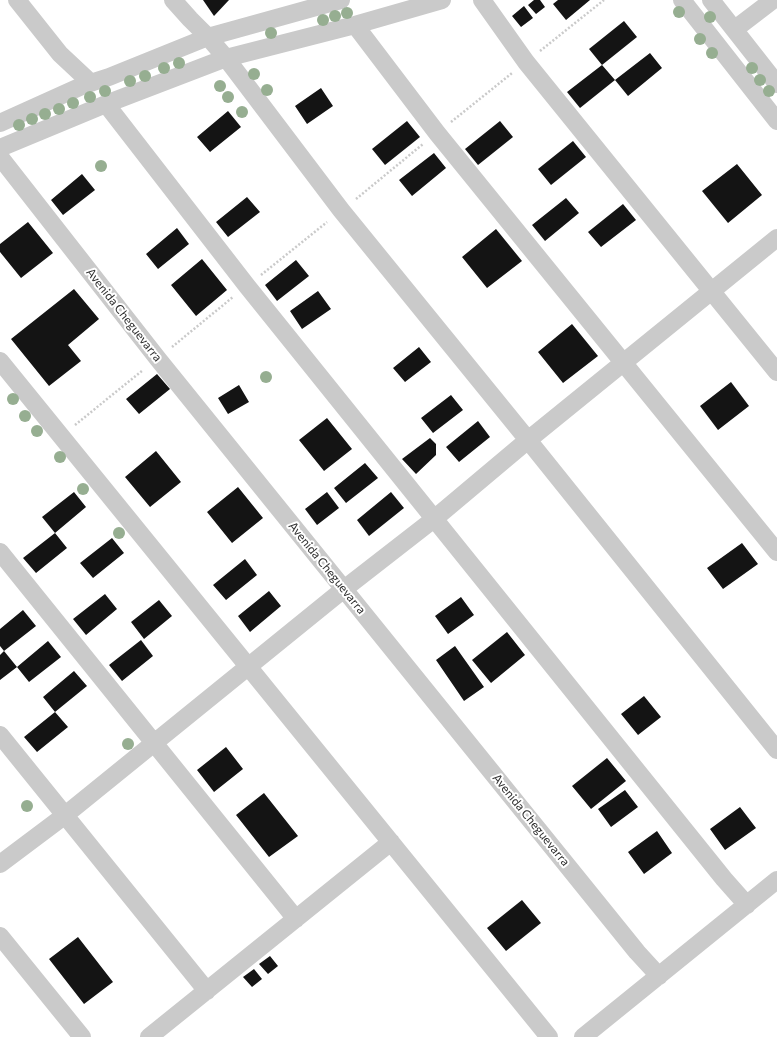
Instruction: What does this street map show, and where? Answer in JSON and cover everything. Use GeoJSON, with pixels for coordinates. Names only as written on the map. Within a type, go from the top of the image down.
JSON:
{"type":"FeatureCollection","features":[{"type":"Feature","properties":{"kind":"street"},"geometry":{"type":"LineString","coordinates":[[17,0],[60,54],[91,83]]}},
{"type":"Feature","properties":{"kind":"street"},"geometry":{"type":"LineString","coordinates":[[173,0],[226,58],[341,210],[777,750]]}},
{"type":"Feature","properties":{"kind":"street"},"geometry":{"type":"LineString","coordinates":[[0,148],[106,104],[226,58],[355,25],[442,0]]}},
{"type":"Feature","properties":{"kind":"street"},"geometry":{"type":"LineString","coordinates":[[482,0],[526,62],[777,372]]}},
{"type":"Feature","properties":{"kind":"street"},"geometry":{"type":"LineString","coordinates":[[682,0],[777,121]]}},
{"type":"Feature","properties":{"kind":"street"},"geometry":{"type":"LineString","coordinates":[[711,0],[777,84]]}},
{"type":"Feature","properties":{"kind":"street"},"geometry":{"type":"LineString","coordinates":[[734,29],[773,0]]}},
{"type":"Feature","properties":{"kind":"street"},"geometry":{"type":"LineString","coordinates":[[0,123],[91,83],[208,37],[336,1]]}},
{"type":"Feature","properties":{"kind":"street"},"geometry":{"type":"LineString","coordinates":[[355,25],[437,133],[777,552]]}},
{"type":"Feature","properties":{"kind":"street"},"geometry":{"type":"LineString","coordinates":[[106,104],[247,286],[746,905]]}},
{"type":"Feature","properties":{"kind":"street","name":"Avenida Cheguevarra"},"geometry":{"type":"LineString","coordinates":[[0,157],[158,358],[627,940],[659,976]]}},
{"type":"Feature","properties":{"kind":"street"},"geometry":{"type":"LineString","coordinates":[[0,864],[64,816],[248,666],[434,519],[528,440],[777,238]]}},
{"type":"Feature","properties":{"kind":"street"},"geometry":{"type":"LineString","coordinates":[[0,361],[549,1037]]}},
{"type":"Feature","properties":{"kind":"street"},"geometry":{"type":"LineString","coordinates":[[0,552],[296,919]]}},
{"type":"Feature","properties":{"kind":"street"},"geometry":{"type":"LineString","coordinates":[[0,735],[207,991]]}},
{"type":"Feature","properties":{"kind":"street"},"geometry":{"type":"LineString","coordinates":[[149,1037],[391,842]]}},
{"type":"Feature","properties":{"kind":"street"},"geometry":{"type":"LineString","coordinates":[[583,1037],[777,880]]}},
{"type":"Feature","properties":{"kind":"street"},"geometry":{"type":"LineString","coordinates":[[0,936],[82,1037]]}},
{"type":"Feature","properties":{"kind":"building"},"geometry":{"type":"Polygon","coordinates":[[[203,0],[229,0],[214,16],[203,0]]]}},
{"type":"Feature","properties":{"kind":"building"},"geometry":{"type":"Polygon","coordinates":[[[534,0],[540,0],[545,7],[536,14],[528,5],[534,0]]]}},
{"type":"Feature","properties":{"kind":"building"},"geometry":{"type":"Polygon","coordinates":[[[558,0],[590,0],[566,20],[553,4],[558,0]]]}},
{"type":"Feature","properties":{"kind":"building"},"geometry":{"type":"Polygon","coordinates":[[[524,6],[533,18],[521,27],[512,16],[524,6]]]}},
{"type":"Feature","properties":{"kind":"building"},"geometry":{"type":"Polygon","coordinates":[[[624,21],[637,37],[602,65],[589,49],[624,21]]]}},
{"type":"Feature","properties":{"kind":"building"},"geometry":{"type":"Polygon","coordinates":[[[650,53],[662,68],[628,96],[615,80],[650,53]]]}},
{"type":"Feature","properties":{"kind":"building"},"geometry":{"type":"Polygon","coordinates":[[[602,65],[615,80],[580,108],[567,92],[602,65]]]}},
{"type":"Feature","properties":{"kind":"building"},"geometry":{"type":"Polygon","coordinates":[[[321,88],[333,106],[307,124],[295,106],[321,88]]]}},
{"type":"Feature","properties":{"kind":"building"},"geometry":{"type":"Polygon","coordinates":[[[228,111],[241,127],[210,152],[197,137],[228,111]]]}},
{"type":"Feature","properties":{"kind":"building"},"geometry":{"type":"Polygon","coordinates":[[[407,121],[420,137],[385,165],[372,149],[407,121]]]}},
{"type":"Feature","properties":{"kind":"building"},"geometry":{"type":"Polygon","coordinates":[[[500,121],[513,137],[478,165],[465,149],[500,121]]]}},
{"type":"Feature","properties":{"kind":"building"},"geometry":{"type":"Polygon","coordinates":[[[573,141],[586,157],[551,185],[538,169],[573,141]]]}},
{"type":"Feature","properties":{"kind":"building"},"geometry":{"type":"Polygon","coordinates":[[[434,153],[446,168],[412,196],[399,180],[434,153]]]}},
{"type":"Feature","properties":{"kind":"building"},"geometry":{"type":"Polygon","coordinates":[[[737,164],[762,195],[728,223],[702,191],[737,164]]]}},
{"type":"Feature","properties":{"kind":"building"},"geometry":{"type":"Polygon","coordinates":[[[82,174],[95,190],[63,215],[51,200],[82,174]]]}},
{"type":"Feature","properties":{"kind":"building"},"geometry":{"type":"Polygon","coordinates":[[[247,197],[260,212],[228,237],[216,222],[247,197]]]}},
{"type":"Feature","properties":{"kind":"building"},"geometry":{"type":"Polygon","coordinates":[[[566,198],[579,213],[545,241],[532,225],[566,198]]]}},
{"type":"Feature","properties":{"kind":"building"},"geometry":{"type":"Polygon","coordinates":[[[623,204],[636,220],[601,247],[588,232],[623,204]]]}},
{"type":"Feature","properties":{"kind":"building"},"geometry":{"type":"Polygon","coordinates":[[[28,222],[53,253],[21,278],[0,252],[0,244],[28,222]]]}},
{"type":"Feature","properties":{"kind":"building"},"geometry":{"type":"Polygon","coordinates":[[[177,228],[189,244],[158,269],[146,254],[177,228]]]}},
{"type":"Feature","properties":{"kind":"building"},"geometry":{"type":"Polygon","coordinates":[[[496,229],[522,261],[487,288],[462,257],[496,229]]]}},
{"type":"Feature","properties":{"kind":"building"},"geometry":{"type":"Polygon","coordinates":[[[202,259],[227,290],[196,316],[171,285],[202,259]]]}},
{"type":"Feature","properties":{"kind":"building"},"geometry":{"type":"Polygon","coordinates":[[[296,260],[309,276],[277,301],[265,285],[296,260]]]}},
{"type":"Feature","properties":{"kind":"building"},"geometry":{"type":"Polygon","coordinates":[[[74,289],[99,319],[68,345],[81,361],[49,386],[11,339],[74,289]]]}},
{"type":"Feature","properties":{"kind":"building"},"geometry":{"type":"Polygon","coordinates":[[[318,291],[331,309],[302,329],[290,311],[318,291]]]}},
{"type":"Feature","properties":{"kind":"building"},"geometry":{"type":"Polygon","coordinates":[[[572,324],[598,356],[563,383],[538,352],[572,324]]]}},
{"type":"Feature","properties":{"kind":"building"},"geometry":{"type":"Polygon","coordinates":[[[419,347],[431,362],[405,382],[393,368],[419,347]]]}},
{"type":"Feature","properties":{"kind":"building"},"geometry":{"type":"Polygon","coordinates":[[[157,374],[170,389],[139,414],[126,399],[157,374]]]}},
{"type":"Feature","properties":{"kind":"building"},"geometry":{"type":"Polygon","coordinates":[[[731,382],[749,406],[718,430],[700,406],[731,382]]]}},
{"type":"Feature","properties":{"kind":"building"},"geometry":{"type":"Polygon","coordinates":[[[239,385],[249,402],[228,414],[218,398],[239,385]]]}},
{"type":"Feature","properties":{"kind":"building"},"geometry":{"type":"Polygon","coordinates":[[[451,395],[463,410],[433,433],[421,418],[451,395]]]}},
{"type":"Feature","properties":{"kind":"building"},"geometry":{"type":"Polygon","coordinates":[[[327,418],[352,449],[324,471],[299,440],[327,418]]]}},
{"type":"Feature","properties":{"kind":"building"},"geometry":{"type":"Polygon","coordinates":[[[478,421],[490,437],[459,462],[446,447],[478,421]]]}},
{"type":"Feature","properties":{"kind":"building"},"geometry":{"type":"Polygon","coordinates":[[[430,438],[436,444],[436,455],[416,474],[402,459],[430,438]]]}},
{"type":"Feature","properties":{"kind":"building"},"geometry":{"type":"Polygon","coordinates":[[[156,451],[181,482],[150,507],[125,477],[156,451]]]}},
{"type":"Feature","properties":{"kind":"building"},"geometry":{"type":"Polygon","coordinates":[[[365,463],[378,478],[346,503],[334,488],[365,463]]]}},
{"type":"Feature","properties":{"kind":"building"},"geometry":{"type":"Polygon","coordinates":[[[238,487],[263,518],[232,543],[207,512],[238,487]]]}},
{"type":"Feature","properties":{"kind":"building"},"geometry":{"type":"Polygon","coordinates":[[[74,492],[86,507],[55,533],[42,517],[74,492]]]}},
{"type":"Feature","properties":{"kind":"building"},"geometry":{"type":"Polygon","coordinates":[[[327,492],[339,508],[317,525],[305,509],[327,492]]]}},
{"type":"Feature","properties":{"kind":"building"},"geometry":{"type":"Polygon","coordinates":[[[391,492],[404,508],[369,536],[357,520],[391,492]]]}},
{"type":"Feature","properties":{"kind":"building"},"geometry":{"type":"Polygon","coordinates":[[[55,533],[67,548],[36,573],[23,558],[55,533]]]}},
{"type":"Feature","properties":{"kind":"building"},"geometry":{"type":"Polygon","coordinates":[[[112,538],[124,553],[93,578],[80,563],[112,538]]]}},
{"type":"Feature","properties":{"kind":"building"},"geometry":{"type":"Polygon","coordinates":[[[742,543],[758,564],[723,589],[707,568],[742,543]]]}},
{"type":"Feature","properties":{"kind":"building"},"geometry":{"type":"Polygon","coordinates":[[[245,559],[257,575],[226,600],[213,585],[245,559]]]}},
{"type":"Feature","properties":{"kind":"building"},"geometry":{"type":"Polygon","coordinates":[[[269,591],[281,606],[250,632],[238,616],[269,591]]]}},
{"type":"Feature","properties":{"kind":"building"},"geometry":{"type":"Polygon","coordinates":[[[105,594],[117,609],[86,635],[73,619],[105,594]]]}},
{"type":"Feature","properties":{"kind":"building"},"geometry":{"type":"Polygon","coordinates":[[[461,597],[474,615],[448,634],[435,616],[461,597]]]}},
{"type":"Feature","properties":{"kind":"building"},"geometry":{"type":"Polygon","coordinates":[[[159,600],[172,616],[144,639],[131,622],[159,600]]]}},
{"type":"Feature","properties":{"kind":"building"},"geometry":{"type":"Polygon","coordinates":[[[23,610],[36,626],[4,651],[0,646],[0,629],[23,610]]]}},
{"type":"Feature","properties":{"kind":"building"},"geometry":{"type":"Polygon","coordinates":[[[507,632],[525,655],[491,683],[472,660],[507,632]]]}},
{"type":"Feature","properties":{"kind":"building"},"geometry":{"type":"Polygon","coordinates":[[[141,640],[153,656],[122,681],[109,665],[141,640]]]}},
{"type":"Feature","properties":{"kind":"building"},"geometry":{"type":"Polygon","coordinates":[[[48,641],[61,657],[29,682],[17,667],[48,641]]]}},
{"type":"Feature","properties":{"kind":"building"},"geometry":{"type":"Polygon","coordinates":[[[455,646],[484,687],[464,701],[436,660],[455,646]]]}},
{"type":"Feature","properties":{"kind":"building"},"geometry":{"type":"Polygon","coordinates":[[[4,651],[17,667],[0,680],[0,655],[4,651]]]}},
{"type":"Feature","properties":{"kind":"building"},"geometry":{"type":"Polygon","coordinates":[[[74,671],[87,686],[55,712],[43,697],[74,671]]]}},
{"type":"Feature","properties":{"kind":"building"},"geometry":{"type":"Polygon","coordinates":[[[644,696],[661,717],[638,735],[621,714],[644,696]]]}},
{"type":"Feature","properties":{"kind":"building"},"geometry":{"type":"Polygon","coordinates":[[[55,712],[68,727],[37,752],[24,737],[55,712]]]}},
{"type":"Feature","properties":{"kind":"building"},"geometry":{"type":"Polygon","coordinates":[[[226,747],[243,769],[214,792],[197,770],[226,747]]]}},
{"type":"Feature","properties":{"kind":"building"},"geometry":{"type":"Polygon","coordinates":[[[607,758],[626,781],[591,809],[572,786],[607,758]]]}},
{"type":"Feature","properties":{"kind":"building"},"geometry":{"type":"Polygon","coordinates":[[[625,790],[638,807],[611,827],[598,809],[625,790]]]}},
{"type":"Feature","properties":{"kind":"building"},"geometry":{"type":"Polygon","coordinates":[[[264,793],[298,836],[269,857],[236,815],[264,793]]]}},
{"type":"Feature","properties":{"kind":"building"},"geometry":{"type":"Polygon","coordinates":[[[740,807],[756,828],[725,850],[710,829],[740,807]]]}},
{"type":"Feature","properties":{"kind":"building"},"geometry":{"type":"Polygon","coordinates":[[[657,831],[672,853],[644,874],[628,852],[657,831]]]}},
{"type":"Feature","properties":{"kind":"building"},"geometry":{"type":"Polygon","coordinates":[[[522,900],[541,923],[506,951],[487,928],[522,900]]]}},
{"type":"Feature","properties":{"kind":"building"},"geometry":{"type":"Polygon","coordinates":[[[78,937],[113,982],[84,1004],[49,959],[78,937]]]}},
{"type":"Feature","properties":{"kind":"building"},"geometry":{"type":"Polygon","coordinates":[[[270,956],[278,966],[268,974],[259,964],[270,956]]]}},
{"type":"Feature","properties":{"kind":"building"},"geometry":{"type":"Polygon","coordinates":[[[254,969],[262,979],[252,987],[243,977],[254,969]]]}}]}
